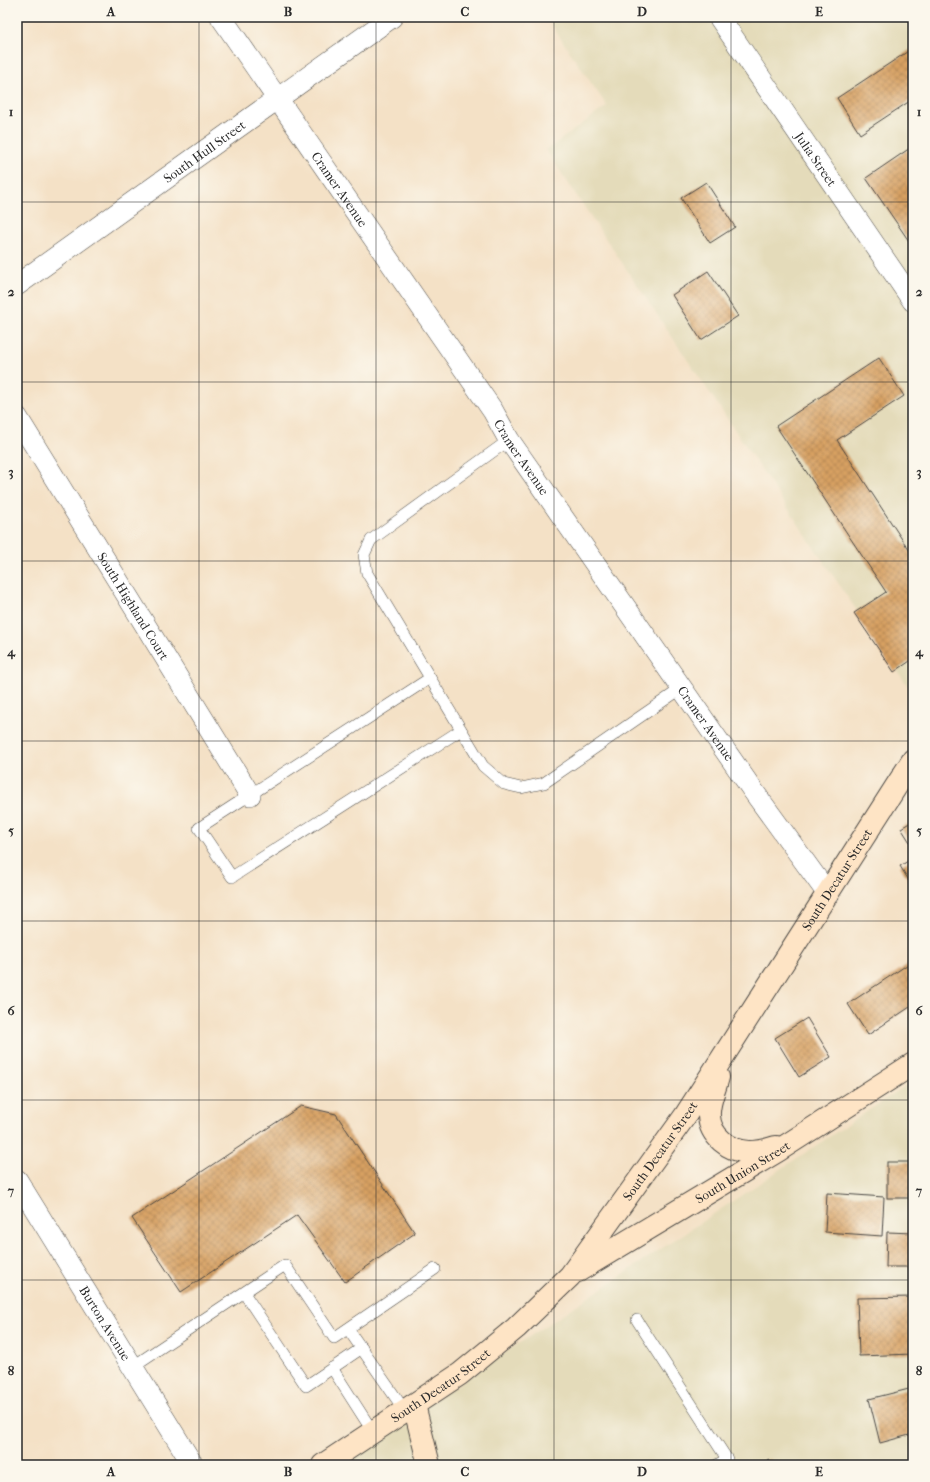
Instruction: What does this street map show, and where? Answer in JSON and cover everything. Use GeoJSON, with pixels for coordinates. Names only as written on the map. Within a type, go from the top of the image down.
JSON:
{"type":"FeatureCollection","features":[{"type":"Feature","properties":{"kind":"main road","name":"South Decatur Street"},"geometry":{"type":"LineString","coordinates":[[323,1465],[460,1374],[516,1328],[570,1276],[685,1116],[913,760]]}},
{"type":"Feature","properties":{"kind":"main road"},"geometry":{"type":"LineString","coordinates":[[722,1058],[709,1110],[710,1124],[717,1136],[727,1145],[737,1150],[748,1152],[762,1152],[789,1144]]}},
{"type":"Feature","properties":{"kind":"main road","name":"South Union Street"},"geometry":{"type":"LineString","coordinates":[[570,1276],[789,1144],[913,1064]]}},
{"type":"Feature","properties":{"kind":"main road"},"geometry":{"type":"LineString","coordinates":[[409,1408],[429,1465]]}},
{"type":"Feature","properties":{"kind":"street","name":"Cramer Avenue"},"geometry":{"type":"LineString","coordinates":[[221,17],[493,411],[509,440],[754,792],[828,894]]}},
{"type":"Feature","properties":{"kind":"street","name":"South Hull Street"},"geometry":{"type":"LineString","coordinates":[[17,285],[392,17]]}},
{"type":"Feature","properties":{"kind":"street","name":"Julia Street"},"geometry":{"type":"LineString","coordinates":[[719,17],[913,301]]}},
{"type":"Feature","properties":{"kind":"street","name":"South Highland Court"},"geometry":{"type":"LineString","coordinates":[[17,416],[250,795]]}},
{"type":"Feature","properties":{"kind":"street","name":"Burton Avenue"},"geometry":{"type":"LineString","coordinates":[[17,1180],[193,1465]]}},
{"type":"Feature","properties":{"kind":"lane"},"geometry":{"type":"LineString","coordinates":[[509,440],[371,540],[364,555],[367,573],[483,766],[504,784],[521,788],[544,783],[682,688]]}},
{"type":"Feature","properties":{"kind":"lane"},"geometry":{"type":"LineString","coordinates":[[430,678],[199,828],[232,877],[461,730]]}},
{"type":"Feature","properties":{"kind":"lane"},"geometry":{"type":"LineString","coordinates":[[132,1367],[285,1265],[334,1338],[435,1269]]}},
{"type":"Feature","properties":{"kind":"lane"},"geometry":{"type":"LineString","coordinates":[[244,1293],[306,1386],[362,1348]]}},
{"type":"Feature","properties":{"kind":"lane"},"geometry":{"type":"LineString","coordinates":[[637,1320],[726,1459],[717,1465]]}},
{"type":"Feature","properties":{"kind":"lane"},"geometry":{"type":"LineString","coordinates":[[348,1329],[409,1408]]}},
{"type":"Feature","properties":{"kind":"lane"},"geometry":{"type":"LineString","coordinates":[[332,1368],[373,1432]]}},
{"type":"Feature","properties":{"kind":"shaded area"},"geometry":{"type":"Polygon","coordinates":[[[546,17],[913,17],[913,694],[546,150],[607,106],[546,17]]]}},
{"type":"Feature","properties":{"kind":"shaded area"},"geometry":{"type":"Polygon","coordinates":[[[913,1081],[913,1465],[337,1465],[913,1081]]]}},
{"type":"Feature","properties":{"kind":"building"},"geometry":{"type":"Polygon","coordinates":[[[913,48],[913,99],[860,134],[837,98],[913,48]]]}},
{"type":"Feature","properties":{"kind":"building"},"geometry":{"type":"Polygon","coordinates":[[[913,146],[913,247],[866,178],[913,146]]]}},
{"type":"Feature","properties":{"kind":"building"},"geometry":{"type":"Polygon","coordinates":[[[706,182],[735,227],[710,243],[681,198],[706,182]]]}},
{"type":"Feature","properties":{"kind":"building"},"geometry":{"type":"Polygon","coordinates":[[[708,271],[738,316],[701,340],[672,295],[708,271]]]}},
{"type":"Feature","properties":{"kind":"building"},"geometry":{"type":"Polygon","coordinates":[[[879,358],[904,396],[837,440],[913,556],[913,659],[894,672],[854,613],[886,592],[776,426],[879,358]]]}},
{"type":"Feature","properties":{"kind":"building"},"geometry":{"type":"Polygon","coordinates":[[[913,821],[913,847],[901,828],[913,821]]]}},
{"type":"Feature","properties":{"kind":"building"},"geometry":{"type":"Polygon","coordinates":[[[913,858],[913,887],[900,866],[913,858]]]}},
{"type":"Feature","properties":{"kind":"building"},"geometry":{"type":"Polygon","coordinates":[[[913,961],[913,1005],[868,1035],[848,1004],[913,961]]]}},
{"type":"Feature","properties":{"kind":"building"},"geometry":{"type":"Polygon","coordinates":[[[807,1018],[831,1057],[799,1077],[775,1038],[807,1018]]]}},
{"type":"Feature","properties":{"kind":"building"},"geometry":{"type":"Polygon","coordinates":[[[301,1106],[336,1114],[415,1233],[345,1282],[297,1215],[181,1292],[132,1218],[301,1106]]]}},
{"type":"Feature","properties":{"kind":"building"},"geometry":{"type":"Polygon","coordinates":[[[887,1162],[913,1162],[913,1198],[887,1198],[887,1162]]]}},
{"type":"Feature","properties":{"kind":"building"},"geometry":{"type":"Polygon","coordinates":[[[827,1193],[884,1197],[882,1236],[825,1232],[827,1193]]]}},
{"type":"Feature","properties":{"kind":"building"},"geometry":{"type":"Polygon","coordinates":[[[887,1232],[913,1233],[913,1267],[886,1267],[887,1232]]]}},
{"type":"Feature","properties":{"kind":"building"},"geometry":{"type":"Polygon","coordinates":[[[913,1297],[913,1354],[859,1356],[857,1298],[913,1297]]]}},
{"type":"Feature","properties":{"kind":"building"},"geometry":{"type":"Polygon","coordinates":[[[913,1388],[913,1434],[880,1443],[869,1399],[913,1388]]]}},
{"type":"Feature","properties":{"kind":"building"},"geometry":{"type":"Polygon","coordinates":[[[769,1459],[773,1465],[760,1465],[769,1459]]]}}]}
